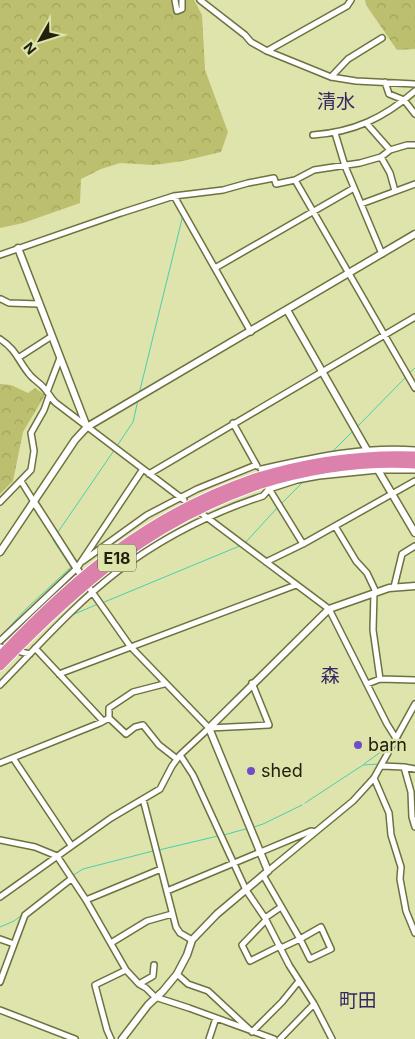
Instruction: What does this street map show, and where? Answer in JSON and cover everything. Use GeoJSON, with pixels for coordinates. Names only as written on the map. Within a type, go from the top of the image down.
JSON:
{"type":"FeatureCollection","features":[{"type":"Feature","properties":{"kind":"highway","name":"E18"},"geometry":{"type":"LineString","coordinates":[[0,666],[64,603],[106,567],[131,548],[198,508],[289,468],[333,460],[415,456]]}},
{"type":"Feature","properties":{"kind":"highway","name":"E18"},"geometry":{"type":"LineString","coordinates":[[0,656],[79,580],[139,534],[194,502],[257,481],[333,468],[375,464],[415,464]]}},
{"type":"Feature","properties":{"kind":"street"},"geometry":{"type":"LineString","coordinates":[[175,0],[177,12],[182,9],[182,0]]}},
{"type":"Feature","properties":{"kind":"street"},"geometry":{"type":"LineString","coordinates":[[200,0],[245,35],[251,42],[267,51],[331,77],[356,81],[415,84]]}},
{"type":"Feature","properties":{"kind":"street"},"geometry":{"type":"LineString","coordinates":[[267,51],[347,6],[352,0]]}},
{"type":"Feature","properties":{"kind":"street"},"geometry":{"type":"LineString","coordinates":[[331,77],[348,60],[382,38]]}},
{"type":"Feature","properties":{"kind":"street"},"geometry":{"type":"LineString","coordinates":[[385,82],[389,94],[404,100],[415,114]]}},
{"type":"Feature","properties":{"kind":"street"},"geometry":{"type":"LineString","coordinates":[[313,135],[335,133],[367,124],[415,91]]}},
{"type":"Feature","properties":{"kind":"street"},"geometry":{"type":"LineString","coordinates":[[367,124],[390,150]]}},
{"type":"Feature","properties":{"kind":"street"},"geometry":{"type":"LineString","coordinates":[[335,133],[345,166],[382,254]]}},
{"type":"Feature","properties":{"kind":"street"},"geometry":{"type":"LineString","coordinates":[[0,255],[174,196],[223,190],[274,178],[276,184],[295,180],[314,170],[345,166],[381,157],[390,150],[407,145],[415,145]]}},
{"type":"Feature","properties":{"kind":"street"},"geometry":{"type":"LineString","coordinates":[[381,157],[390,173],[395,192]]}},
{"type":"Feature","properties":{"kind":"street"},"geometry":{"type":"LineString","coordinates":[[295,180],[415,388]]}},
{"type":"Feature","properties":{"kind":"street"},"geometry":{"type":"LineString","coordinates":[[361,204],[415,184]]}},
{"type":"Feature","properties":{"kind":"street"},"geometry":{"type":"LineString","coordinates":[[215,268],[354,188]]}},
{"type":"Feature","properties":{"kind":"street"},"geometry":{"type":"LineString","coordinates":[[174,196],[250,332]]}},
{"type":"Feature","properties":{"kind":"street"},"geometry":{"type":"LineString","coordinates":[[0,552],[76,440],[87,427],[415,234]]}},
{"type":"Feature","properties":{"kind":"street"},"geometry":{"type":"LineString","coordinates":[[18,248],[87,427]]}},
{"type":"Feature","properties":{"kind":"street"},"geometry":{"type":"LineString","coordinates":[[1,299],[9,303],[39,304]]}},
{"type":"Feature","properties":{"kind":"street"},"geometry":{"type":"LineString","coordinates":[[287,310],[367,450]]}},
{"type":"Feature","properties":{"kind":"street"},"geometry":{"type":"LineString","coordinates":[[149,474],[415,317]]}},
{"type":"Feature","properties":{"kind":"street"},"geometry":{"type":"LineString","coordinates":[[18,358],[52,336]]}},
{"type":"Feature","properties":{"kind":"street"},"geometry":{"type":"LineString","coordinates":[[0,339],[16,352],[31,376],[48,394],[87,427],[182,499]]}},
{"type":"Feature","properties":{"kind":"street"},"geometry":{"type":"LineString","coordinates":[[0,502],[31,470],[34,451],[31,433],[44,410],[60,358]]}},
{"type":"Feature","properties":{"kind":"street"},"geometry":{"type":"LineString","coordinates":[[233,423],[256,464],[261,469],[269,489],[302,544]]}},
{"type":"Feature","properties":{"kind":"street"},"geometry":{"type":"LineString","coordinates":[[261,469],[367,450],[415,450]]}},
{"type":"Feature","properties":{"kind":"street"},"geometry":{"type":"LineString","coordinates":[[82,562],[147,514],[256,464]]}},
{"type":"Feature","properties":{"kind":"street"},"geometry":{"type":"LineString","coordinates":[[0,640],[78,570],[143,469]]}},
{"type":"Feature","properties":{"kind":"street"},"geometry":{"type":"LineString","coordinates":[[378,470],[415,533]]}},
{"type":"Feature","properties":{"kind":"street"},"geometry":{"type":"LineString","coordinates":[[0,684],[91,591],[163,540],[207,517],[263,496],[269,489],[297,480],[378,470],[415,470]]}},
{"type":"Feature","properties":{"kind":"street"},"geometry":{"type":"LineString","coordinates":[[21,481],[78,570]]}},
{"type":"Feature","properties":{"kind":"street"},"geometry":{"type":"LineString","coordinates":[[266,562],[415,481]]}},
{"type":"Feature","properties":{"kind":"street"},"geometry":{"type":"LineString","coordinates":[[201,513],[328,609],[386,724],[397,740]]}},
{"type":"Feature","properties":{"kind":"street"},"geometry":{"type":"LineString","coordinates":[[335,526],[356,561],[367,573],[375,593],[373,630],[380,679]]}},
{"type":"Feature","properties":{"kind":"street"},"geometry":{"type":"LineString","coordinates":[[394,587],[402,554],[415,546]]}},
{"type":"Feature","properties":{"kind":"street"},"geometry":{"type":"LineString","coordinates":[[59,674],[296,585]]}},
{"type":"Feature","properties":{"kind":"street"},"geometry":{"type":"LineString","coordinates":[[0,897],[111,818],[160,790],[179,757],[328,609],[394,587],[415,586]]}},
{"type":"Feature","properties":{"kind":"street"},"geometry":{"type":"LineString","coordinates":[[91,591],[130,646],[164,684],[209,728],[262,852],[266,873],[281,907],[300,940],[310,958],[331,949],[321,927],[300,940],[250,961],[242,945],[265,919],[281,907]]}},
{"type":"Feature","properties":{"kind":"street"},"geometry":{"type":"LineString","coordinates":[[35,648],[103,722]]}},
{"type":"Feature","properties":{"kind":"street"},"geometry":{"type":"LineString","coordinates":[[21,652],[30,654]]}},
{"type":"Feature","properties":{"kind":"street"},"geometry":{"type":"LineString","coordinates":[[367,684],[380,679],[415,680]]}},
{"type":"Feature","properties":{"kind":"street"},"geometry":{"type":"LineString","coordinates":[[209,728],[269,725],[252,683]]}},
{"type":"Feature","properties":{"kind":"street"},"geometry":{"type":"LineString","coordinates":[[164,684],[133,692],[109,708],[109,718],[126,734],[135,727],[143,725],[159,745],[179,757],[193,775],[246,890],[265,919],[332,1039]]}},
{"type":"Feature","properties":{"kind":"street"},"geometry":{"type":"LineString","coordinates":[[122,1039],[155,997],[163,991],[177,974],[192,940],[217,914],[353,801],[374,778],[397,740],[415,704]]}},
{"type":"Feature","properties":{"kind":"street"},"geometry":{"type":"LineString","coordinates":[[0,763],[109,718]]}},
{"type":"Feature","properties":{"kind":"street"},"geometry":{"type":"LineString","coordinates":[[12,758],[71,845]]}},
{"type":"Feature","properties":{"kind":"street"},"geometry":{"type":"LineString","coordinates":[[382,766],[415,769]]}},
{"type":"Feature","properties":{"kind":"street"},"geometry":{"type":"LineString","coordinates":[[404,768],[411,792],[412,816],[415,827]]}},
{"type":"Feature","properties":{"kind":"street"},"geometry":{"type":"LineString","coordinates":[[374,778],[389,813],[391,835],[401,867],[400,879],[406,911],[415,933]]}},
{"type":"Feature","properties":{"kind":"street"},"geometry":{"type":"LineString","coordinates":[[143,799],[172,914],[178,931],[192,940]]}},
{"type":"Feature","properties":{"kind":"street"},"geometry":{"type":"LineString","coordinates":[[167,892],[311,831],[315,832]]}},
{"type":"Feature","properties":{"kind":"street"},"geometry":{"type":"LineString","coordinates":[[0,840],[36,847],[57,856],[86,900],[126,970],[155,997],[274,1039]]}},
{"type":"Feature","properties":{"kind":"street"},"geometry":{"type":"LineString","coordinates":[[86,900],[161,869]]}},
{"type":"Feature","properties":{"kind":"street"},"geometry":{"type":"LineString","coordinates":[[0,982],[25,915],[71,879]]}},
{"type":"Feature","properties":{"kind":"street"},"geometry":{"type":"LineString","coordinates":[[111,943],[147,921],[172,914]]}},
{"type":"Feature","properties":{"kind":"street"},"geometry":{"type":"LineString","coordinates":[[0,939],[14,944]]}},
{"type":"Feature","properties":{"kind":"street"},"geometry":{"type":"LineString","coordinates":[[139,984],[153,976],[154,965]]}},
{"type":"Feature","properties":{"kind":"street"},"geometry":{"type":"LineString","coordinates":[[111,1039],[106,1030],[95,985],[126,970]]}},
{"type":"Feature","properties":{"kind":"street"},"geometry":{"type":"LineString","coordinates":[[177,974],[188,984],[208,991],[252,1032]]}},
{"type":"Feature","properties":{"kind":"street"},"geometry":{"type":"LineString","coordinates":[[252,1032],[282,1002],[299,981]]}},
{"type":"Feature","properties":{"kind":"street"},"geometry":{"type":"LineString","coordinates":[[280,1039],[314,1004]]}},
{"type":"Feature","properties":{"kind":"street"},"geometry":{"type":"LineString","coordinates":[[0,1010],[75,1039]]}},
{"type":"Feature","properties":{"kind":"street"},"geometry":{"type":"LineString","coordinates":[[209,1039],[216,1018]]}},
{"type":"Feature","properties":{"kind":"green space"},"geometry":{"type":"Polygon","coordinates":[[[0,0],[194,0],[202,15],[205,70],[228,132],[221,152],[183,161],[154,165],[120,163],[101,169],[81,179],[80,203],[23,223],[0,228],[0,0]]]}},
{"type":"Feature","properties":{"kind":"green space"},"geometry":{"type":"Polygon","coordinates":[[[365,0],[415,0],[415,49],[397,50],[366,5],[365,0]]]}},
{"type":"Feature","properties":{"kind":"green space"},"geometry":{"type":"Polygon","coordinates":[[[0,384],[11,385],[28,393],[35,388],[45,395],[23,432],[13,481],[0,494],[0,384]]]}},
{"type":"Feature","properties":{"kind":"waterway"},"geometry":{"type":"LineString","coordinates":[[139,394],[183,215]]}},
{"type":"Feature","properties":{"kind":"waterway"},"geometry":{"type":"LineString","coordinates":[[408,374],[415,368]]}},
{"type":"Feature","properties":{"kind":"waterway"},"geometry":{"type":"LineString","coordinates":[[356,428],[406,377]]}},
{"type":"Feature","properties":{"kind":"waterway"},"geometry":{"type":"LineString","coordinates":[[117,446],[133,422],[138,400]]}},
{"type":"Feature","properties":{"kind":"waterway"},"geometry":{"type":"LineString","coordinates":[[331,453],[353,431]]}},
{"type":"Feature","properties":{"kind":"waterway"},"geometry":{"type":"LineString","coordinates":[[58,532],[115,449]]}},
{"type":"Feature","properties":{"kind":"waterway"},"geometry":{"type":"LineString","coordinates":[[281,504],[304,481]]}},
{"type":"Feature","properties":{"kind":"waterway"},"geometry":{"type":"LineString","coordinates":[[245,543],[278,507]]}},
{"type":"Feature","properties":{"kind":"waterway"},"geometry":{"type":"LineString","coordinates":[[0,637],[27,608],[71,567],[53,540],[54,538]]}},
{"type":"Feature","properties":{"kind":"waterway"},"geometry":{"type":"LineString","coordinates":[[102,603],[242,545]]}},
{"type":"Feature","properties":{"kind":"waterway"},"geometry":{"type":"LineString","coordinates":[[72,615],[98,604]]}},
{"type":"Feature","properties":{"kind":"waterway"},"geometry":{"type":"LineString","coordinates":[[28,651],[36,644]]}},
{"type":"Feature","properties":{"kind":"waterway"},"geometry":{"type":"LineString","coordinates":[[395,744],[398,743],[415,709]]}},
{"type":"Feature","properties":{"kind":"waterway"},"geometry":{"type":"LineString","coordinates":[[364,764],[389,746]]}},
{"type":"Feature","properties":{"kind":"waterway"},"geometry":{"type":"LineString","coordinates":[[305,803],[363,765],[380,764]]}},
{"type":"Feature","properties":{"kind":"waterway"},"geometry":{"type":"LineString","coordinates":[[386,764],[415,765]]}},
{"type":"Feature","properties":{"kind":"waterway"},"geometry":{"type":"LineString","coordinates":[[254,827],[302,805]]}},
{"type":"Feature","properties":{"kind":"waterway"},"geometry":{"type":"LineString","coordinates":[[224,835],[249,828]]}},
{"type":"Feature","properties":{"kind":"waterway"},"geometry":{"type":"LineString","coordinates":[[159,850],[218,836]]}},
{"type":"Feature","properties":{"kind":"waterway"},"geometry":{"type":"LineString","coordinates":[[72,876],[83,869],[153,851]]}},
{"type":"Feature","properties":{"kind":"waterway"},"geometry":{"type":"LineString","coordinates":[[60,884],[68,878]]}},
{"type":"Feature","properties":{"kind":"waterway"},"geometry":{"type":"LineString","coordinates":[[0,927],[22,915]]}},
{"type":"Feature","properties":{"kind":"place","name":"barn"},"geometry":{"type":"Point","coordinates":[358,745]}},
{"type":"Feature","properties":{"kind":"place","name":"shed"},"geometry":{"type":"Point","coordinates":[251,771]}},
{"type":"Feature","properties":{"kind":"district","name":"清水"},"geometry":{"type":"Point","coordinates":[336,101]}},
{"type":"Feature","properties":{"kind":"district","name":"森"},"geometry":{"type":"Point","coordinates":[330,675]}},
{"type":"Feature","properties":{"kind":"district","name":"町田"},"geometry":{"type":"Point","coordinates":[358,1000]}}]}
